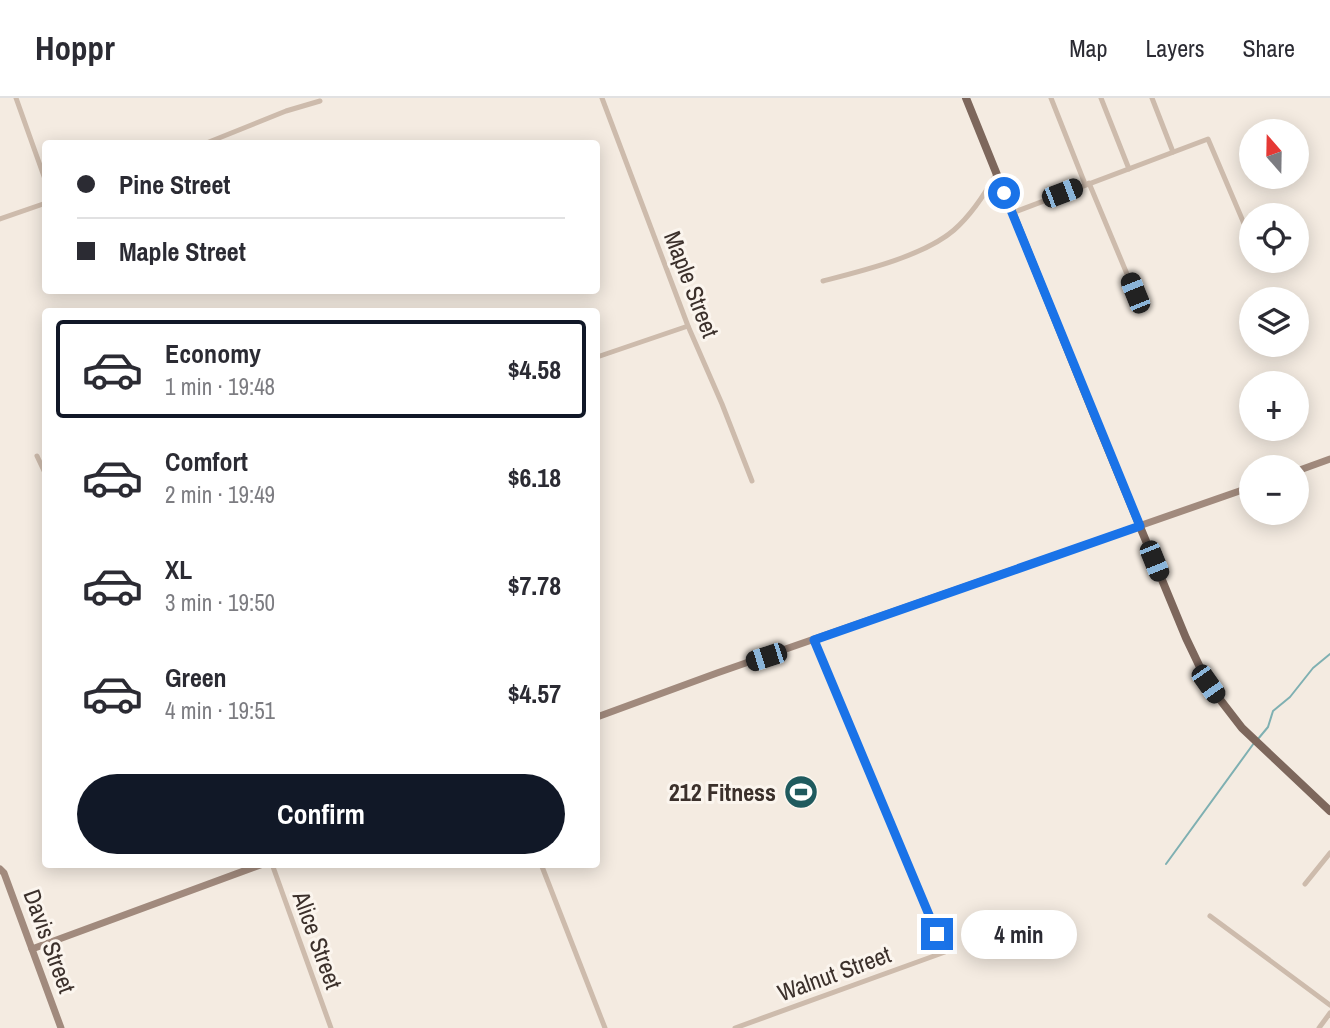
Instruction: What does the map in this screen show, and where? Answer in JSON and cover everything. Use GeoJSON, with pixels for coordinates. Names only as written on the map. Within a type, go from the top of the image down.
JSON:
{"type":"FeatureCollection","features":[{"type":"Feature","properties":{"kind":"main road"},"geometry":{"type":"LineString","coordinates":[[966,98],[1186,638],[1208,684],[1263,750],[1330,811]]}},
{"type":"Feature","properties":{"kind":"street"},"geometry":{"type":"LineString","coordinates":[[16,98],[42,171]]}},
{"type":"Feature","properties":{"kind":"street","name":"Maple Street"},"geometry":{"type":"LineString","coordinates":[[603,98],[688,326],[752,481]]}},
{"type":"Feature","properties":{"kind":"street"},"geometry":{"type":"LineString","coordinates":[[1051,98],[1142,310]]}},
{"type":"Feature","properties":{"kind":"street"},"geometry":{"type":"LineString","coordinates":[[1101,98],[1129,169]]}},
{"type":"Feature","properties":{"kind":"street"},"geometry":{"type":"LineString","coordinates":[[1152,98],[1173,152]]}},
{"type":"Feature","properties":{"kind":"street"},"geometry":{"type":"LineString","coordinates":[[214,140],[286,111],[320,101]]}},
{"type":"Feature","properties":{"kind":"street"},"geometry":{"type":"LineString","coordinates":[[1012,213],[1208,139],[1239,212]]}},
{"type":"Feature","properties":{"kind":"street"},"geometry":{"type":"LineString","coordinates":[[823,281],[876,266],[920,250],[943,238],[966,218],[996,174]]}},
{"type":"Feature","properties":{"kind":"street"},"geometry":{"type":"LineString","coordinates":[[0,219],[42,203]]}},
{"type":"Feature","properties":{"kind":"street"},"geometry":{"type":"LineString","coordinates":[[600,356],[688,326]]}},
{"type":"Feature","properties":{"kind":"street"},"geometry":{"type":"LineString","coordinates":[[37,456],[42,467]]}},
{"type":"Feature","properties":{"kind":"street"},"geometry":{"type":"LineString","coordinates":[[1309,467],[1330,459]]}},
{"type":"Feature","properties":{"kind":"street"},"geometry":{"type":"LineString","coordinates":[[600,717],[717,673],[1239,491]]}},
{"type":"Feature","properties":{"kind":"street","name":"Walnut Street"},"geometry":{"type":"LineString","coordinates":[[735,1028],[944,952],[814,640]]}},
{"type":"Feature","properties":{"kind":"street"},"geometry":{"type":"LineString","coordinates":[[1305,884],[1330,853]]}},
{"type":"Feature","properties":{"kind":"street"},"geometry":{"type":"LineString","coordinates":[[32,949],[252,868]]}},
{"type":"Feature","properties":{"kind":"street","name":"Alice Street"},"geometry":{"type":"LineString","coordinates":[[273,868],[331,1028]]}},
{"type":"Feature","properties":{"kind":"street"},"geometry":{"type":"LineString","coordinates":[[543,868],[605,1028]]}},
{"type":"Feature","properties":{"kind":"street","name":"Davis Street"},"geometry":{"type":"LineString","coordinates":[[0,869],[4,873],[60,1028]]}},
{"type":"Feature","properties":{"kind":"street"},"geometry":{"type":"LineString","coordinates":[[1210,916],[1330,1005]]}},
{"type":"Feature","properties":{"kind":"street"},"geometry":{"type":"LineString","coordinates":[[1319,1028],[1330,1013]]}},
{"type":"Feature","properties":{"kind":"waterway"},"geometry":{"type":"LineString","coordinates":[[1258,739],[1268,727],[1273,711],[1290,697],[1313,668],[1330,654]]}},
{"type":"Feature","properties":{"kind":"waterway"},"geometry":{"type":"LineString","coordinates":[[1166,864],[1254,743]]}},
{"type":"Feature","properties":{"kind":"place","name":"212 Fitness"},"geometry":{"type":"Point","coordinates":[801,792]}},
{"type":"Feature","properties":{"kind":"route"},"geometry":{"type":"LineString","coordinates":[[937,934],[814,640],[1140,526],[1004,193]]}}]}
